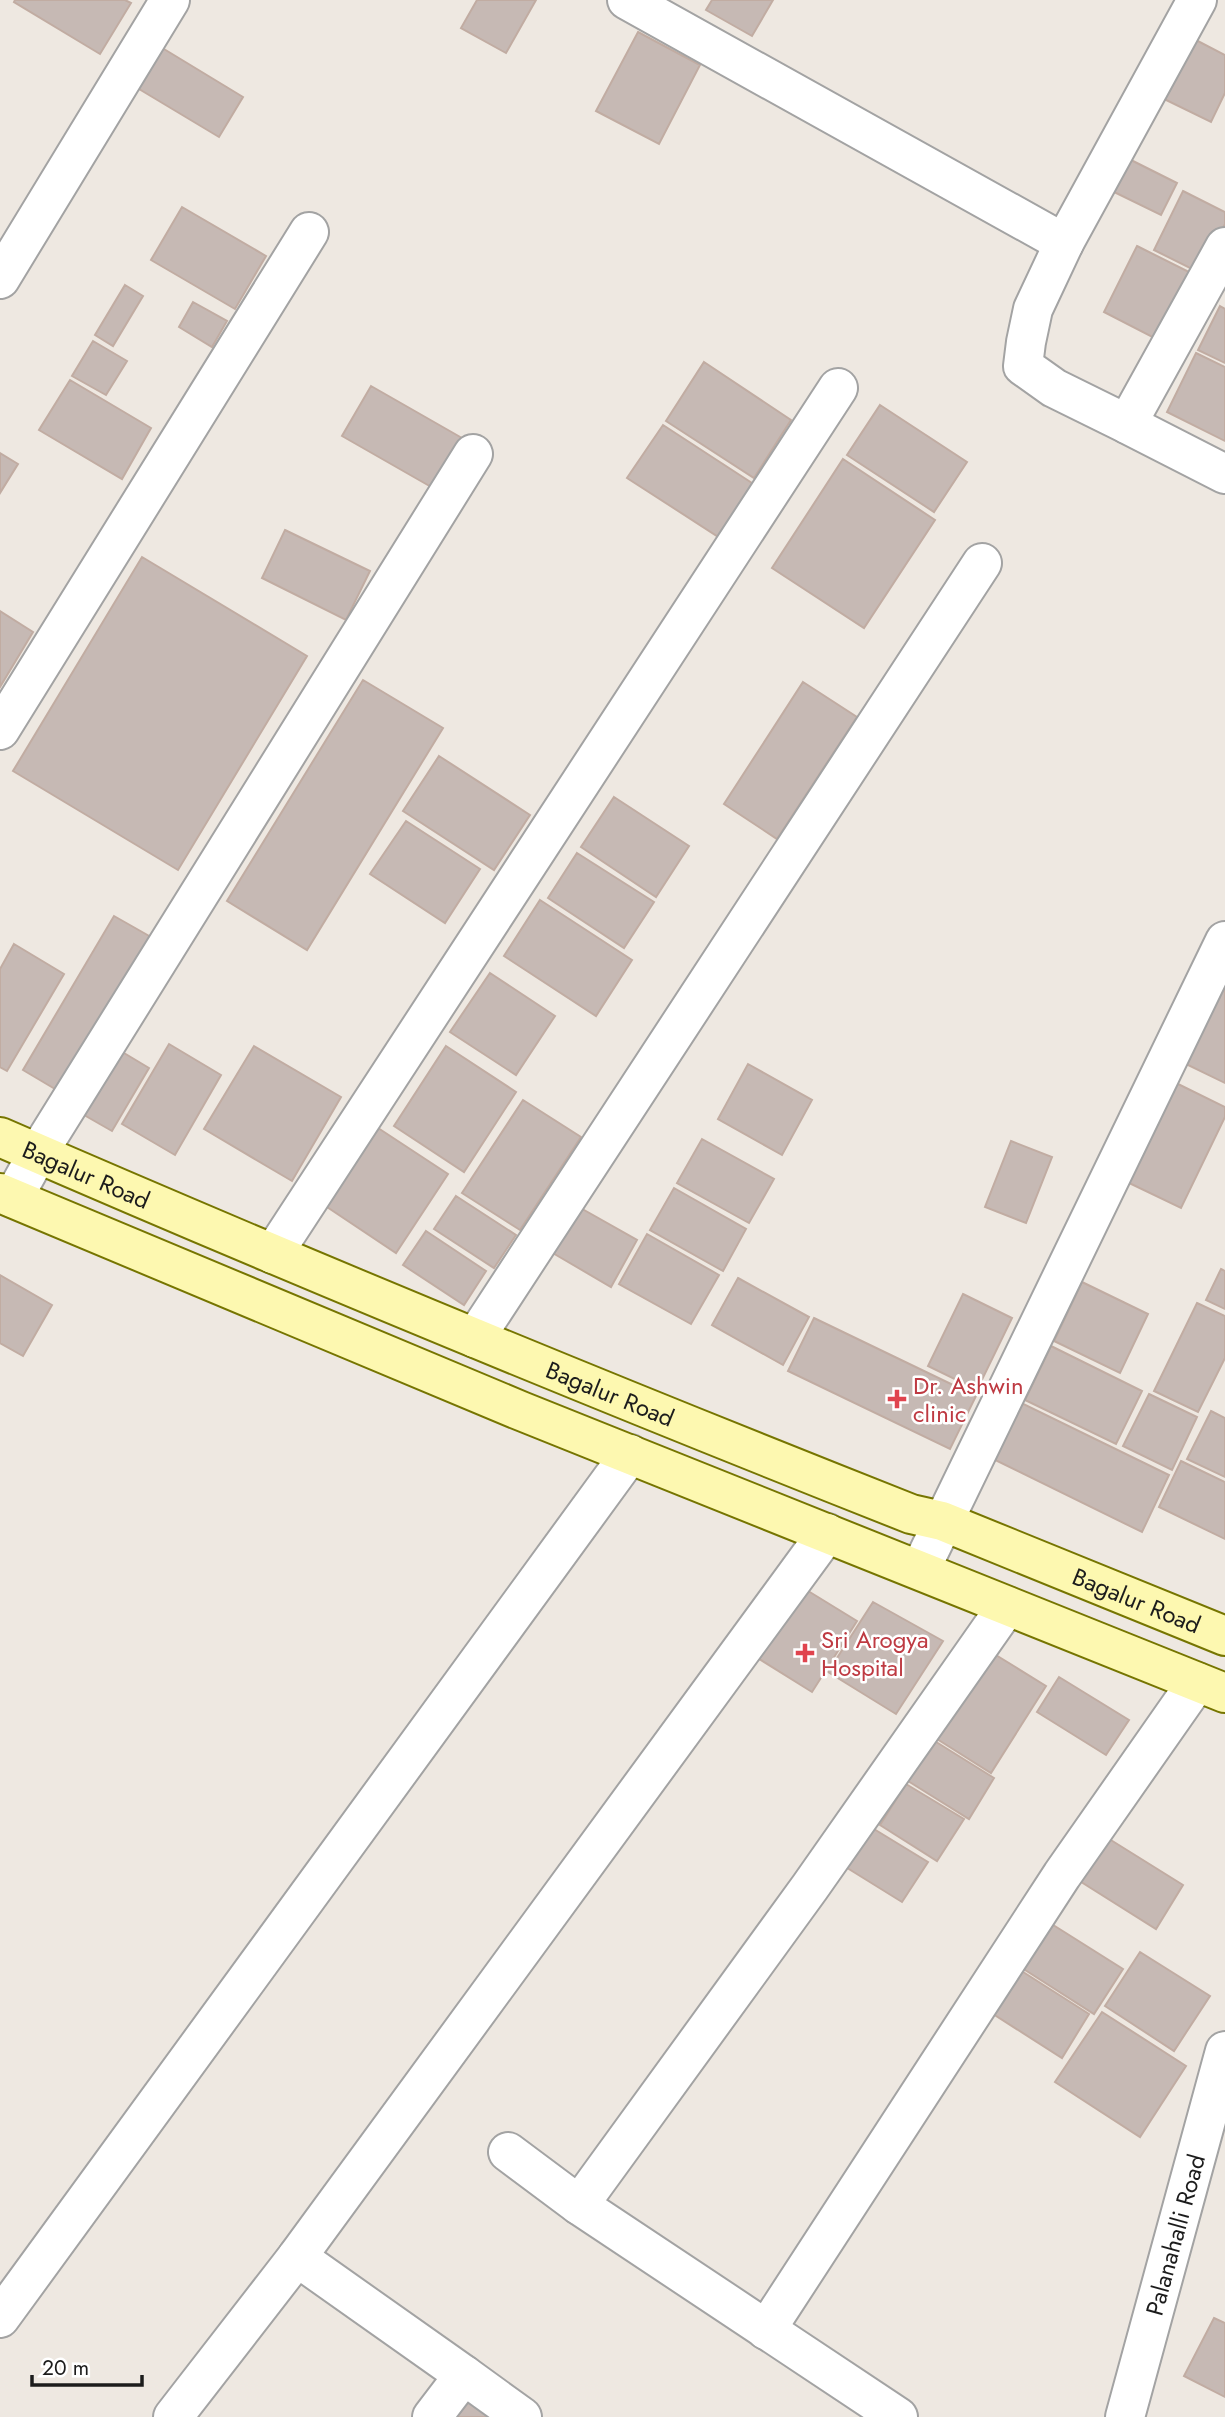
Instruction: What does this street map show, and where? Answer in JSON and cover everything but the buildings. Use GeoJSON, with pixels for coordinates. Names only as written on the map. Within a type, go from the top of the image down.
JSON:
{"type":"FeatureCollection","features":[{"type":"Feature","properties":{"kind":"main road","name":"Bagalur Road"},"geometry":{"type":"LineString","coordinates":[[0,1137],[647,1409],[911,1514],[942,1521],[1225,1636]]}},
{"type":"Feature","properties":{"kind":"main road","name":"Bagalur Road"},"geometry":{"type":"LineString","coordinates":[[7,1196],[630,1454],[1211,1687]]}},
{"type":"Feature","properties":{"kind":"street"},"geometry":{"type":"LineString","coordinates":[[0,279],[170,0]]}},
{"type":"Feature","properties":{"kind":"street"},"geometry":{"type":"LineString","coordinates":[[627,0],[1064,243]]}},
{"type":"Feature","properties":{"kind":"street"},"geometry":{"type":"LineString","coordinates":[[1197,0],[1064,243],[1033,309],[1023,366],[1054,388],[1225,474]]}},
{"type":"Feature","properties":{"kind":"street"},"geometry":{"type":"LineString","coordinates":[[0,730],[309,232]]}},
{"type":"Feature","properties":{"kind":"street"},"geometry":{"type":"LineString","coordinates":[[1127,424],[1225,247]]}},
{"type":"Feature","properties":{"kind":"street"},"geometry":{"type":"LineString","coordinates":[[273,1254],[838,388]]}},
{"type":"Feature","properties":{"kind":"street"},"geometry":{"type":"LineString","coordinates":[[7,1196],[38,1153],[473,454]]}},
{"type":"Feature","properties":{"kind":"street"},"geometry":{"type":"LineString","coordinates":[[475,1338],[982,563]]}},
{"type":"Feature","properties":{"kind":"street"},"geometry":{"type":"LineString","coordinates":[[920,1570],[1225,941]]}},
{"type":"Feature","properties":{"kind":"street"},"geometry":{"type":"LineString","coordinates":[[0,2318],[630,1454]]}},
{"type":"Feature","properties":{"kind":"street"},"geometry":{"type":"LineString","coordinates":[[173,2417],[296,2258],[827,1533]]}},
{"type":"Feature","properties":{"kind":"street"},"geometry":{"type":"LineString","coordinates":[[579,2205],[810,1887],[1007,1606]]}},
{"type":"Feature","properties":{"kind":"street"},"geometry":{"type":"LineString","coordinates":[[766,2330],[1062,1875],[1211,1687]]}},
{"type":"Feature","properties":{"kind":"street","name":"Palanahalli Road"},"geometry":{"type":"LineString","coordinates":[[1125,2417],[1225,2051]]}},
{"type":"Feature","properties":{"kind":"street"},"geometry":{"type":"LineString","coordinates":[[508,2152],[579,2205],[898,2417]]}},
{"type":"Feature","properties":{"kind":"street"},"geometry":{"type":"LineString","coordinates":[[296,2258],[522,2417]]}},
{"type":"Feature","properties":{"kind":"street"},"geometry":{"type":"LineString","coordinates":[[432,2417],[464,2375]]}},
{"type":"Feature","properties":{"kind":"place","name":"Dr. Ashwin clinic"},"geometry":{"type":"Point","coordinates":[897,1399]}},
{"type":"Feature","properties":{"kind":"place","name":"Sri Arogya Hospital"},"geometry":{"type":"Point","coordinates":[805,1653]}}]}
